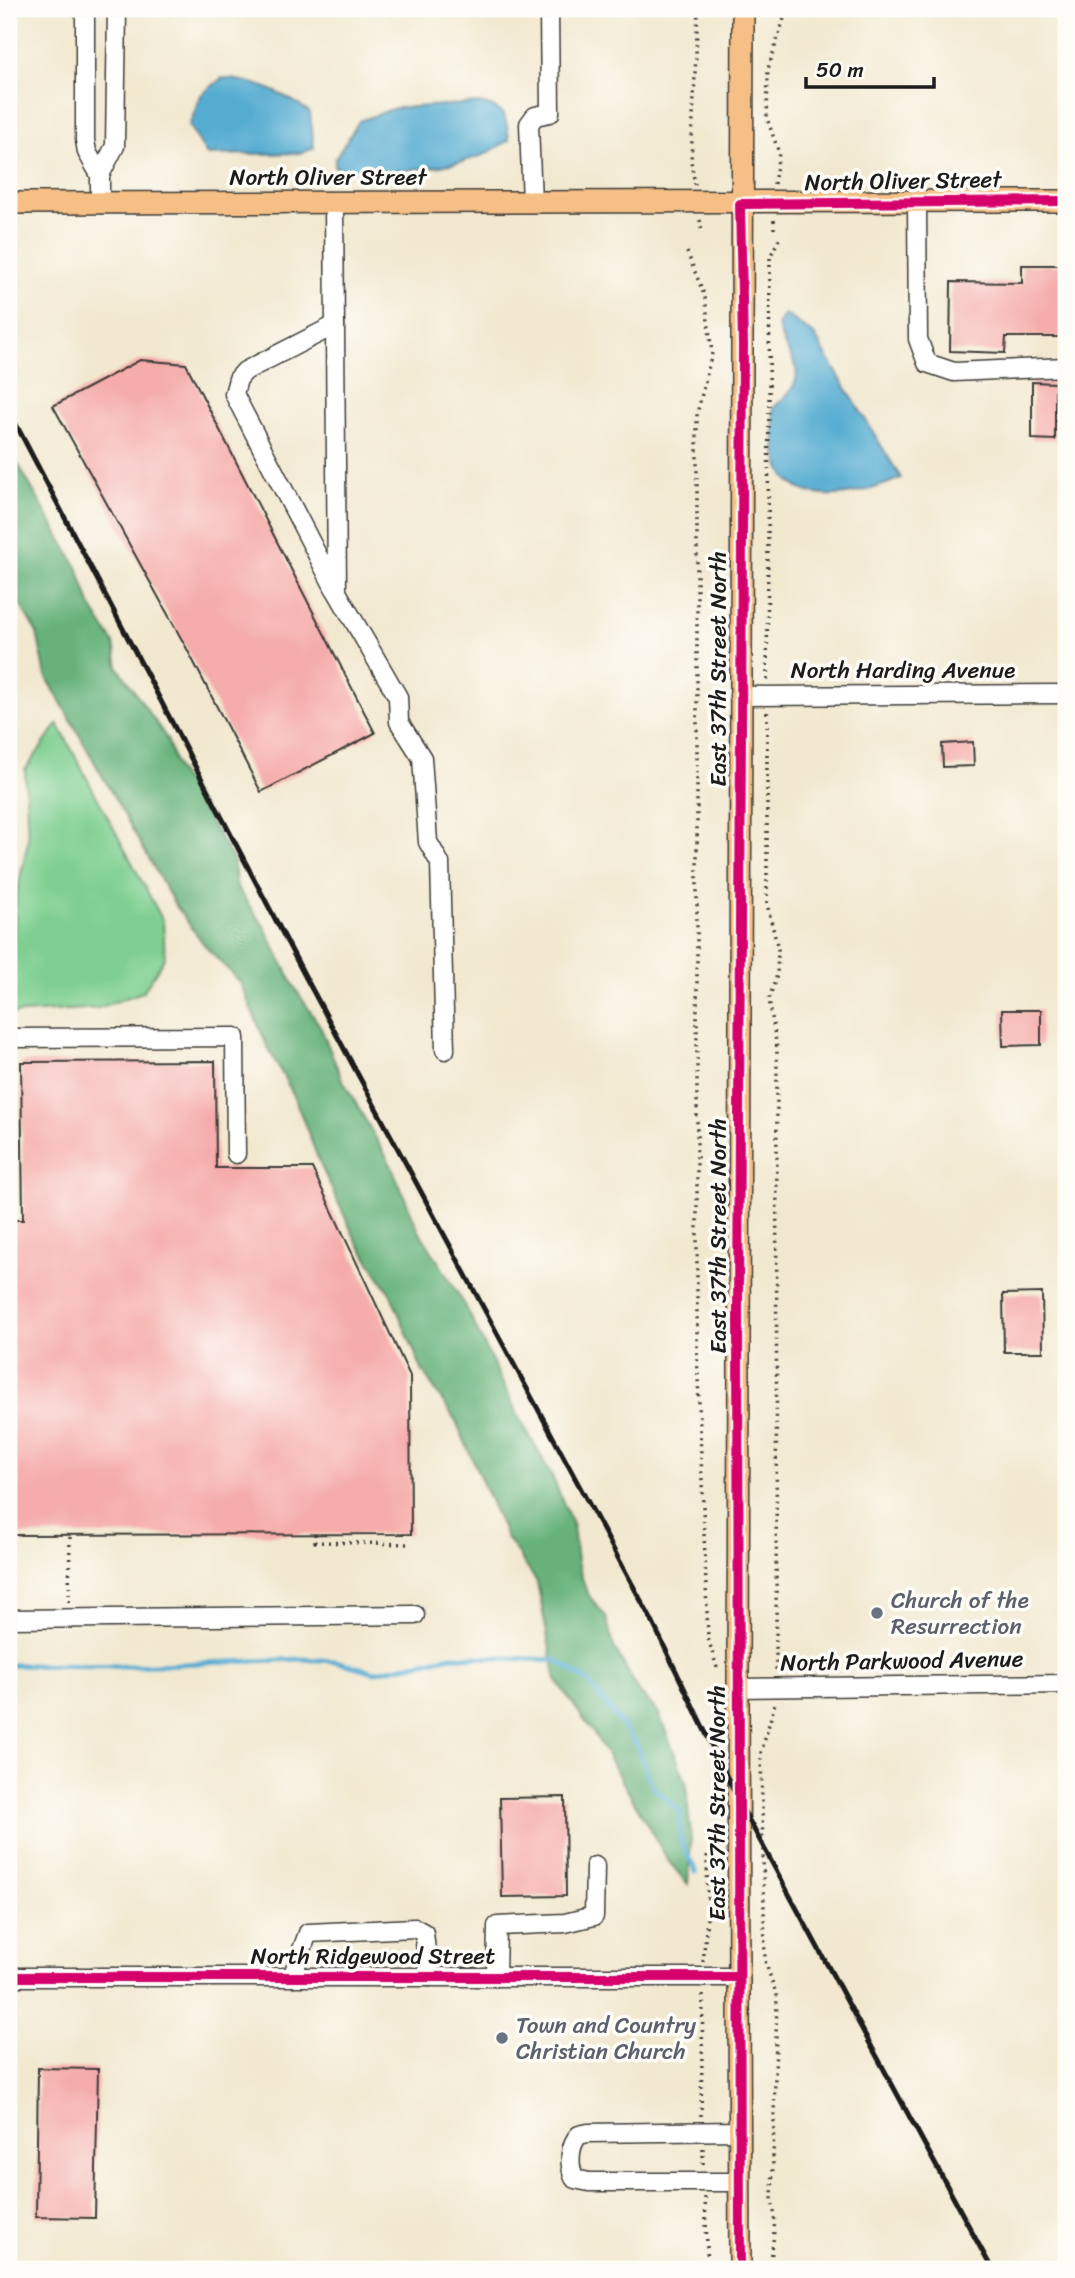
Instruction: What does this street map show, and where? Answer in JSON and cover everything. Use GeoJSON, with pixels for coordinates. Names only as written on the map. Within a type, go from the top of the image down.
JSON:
{"type":"FeatureCollection","features":[{"type":"Feature","properties":{"kind":"main road","name":"East 37th Street North"},"geometry":{"type":"LineString","coordinates":[[740,2269],[739,696],[743,9]]}},
{"type":"Feature","properties":{"kind":"main road","name":"North Oliver Street"},"geometry":{"type":"LineString","coordinates":[[9,203],[740,204],[1066,201]]}},
{"type":"Feature","properties":{"kind":"street"},"geometry":{"type":"LineString","coordinates":[[85,9],[85,140],[87,152],[100,175]]}},
{"type":"Feature","properties":{"kind":"street"},"geometry":{"type":"LineString","coordinates":[[100,202],[100,175],[115,146],[117,9]]}},
{"type":"Feature","properties":{"kind":"street"},"geometry":{"type":"LineString","coordinates":[[532,203],[529,124],[535,116],[550,113],[549,9]]}},
{"type":"Feature","properties":{"kind":"street"},"geometry":{"type":"LineString","coordinates":[[917,202],[918,339],[928,363],[954,372],[1066,367]]}},
{"type":"Feature","properties":{"kind":"street"},"geometry":{"type":"LineString","coordinates":[[334,203],[337,592]]}},
{"type":"Feature","properties":{"kind":"street"},"geometry":{"type":"LineString","coordinates":[[335,325],[245,371],[238,379],[234,394],[337,592],[398,697],[399,722],[422,758],[428,842],[440,863],[445,1049]]}},
{"type":"Feature","properties":{"kind":"street","name":"North Harding Avenue"},"geometry":{"type":"LineString","coordinates":[[739,696],[1066,694]]}},
{"type":"Feature","properties":{"kind":"street"},"geometry":{"type":"LineString","coordinates":[[9,1038],[235,1037],[236,1154]]}},
{"type":"Feature","properties":{"kind":"street"},"geometry":{"type":"LineString","coordinates":[[9,1619],[415,1615]]}},
{"type":"Feature","properties":{"kind":"street","name":"North Parkwood Avenue"},"geometry":{"type":"LineString","coordinates":[[738,1688],[1066,1684]]}},
{"type":"Feature","properties":{"kind":"street"},"geometry":{"type":"LineString","coordinates":[[496,1977],[497,1926],[565,1923],[594,1916],[595,1866]]}},
{"type":"Feature","properties":{"kind":"street"},"geometry":{"type":"LineString","coordinates":[[292,1977],[308,1933],[415,1928],[424,1933],[429,1977]]}},
{"type":"Feature","properties":{"kind":"street","name":"North Ridgewood Street"},"geometry":{"type":"LineString","coordinates":[[9,1977],[738,1977]]}},
{"type":"Feature","properties":{"kind":"street"},"geometry":{"type":"LineString","coordinates":[[739,2131],[601,2131],[579,2135],[571,2147],[572,2173],[575,2179],[589,2182],[739,2182]]}},
{"type":"Feature","properties":{"kind":"path"},"geometry":{"type":"LineString","coordinates":[[691,162],[698,9]]}},
{"type":"Feature","properties":{"kind":"path"},"geometry":{"type":"LineString","coordinates":[[776,162],[779,153],[767,118],[768,69],[787,9]]}},
{"type":"Feature","properties":{"kind":"path"},"geometry":{"type":"LineString","coordinates":[[771,2269],[771,2242],[777,2219],[772,2200],[777,1996],[765,1961],[761,1753],[775,1703],[776,1688],[777,1048],[769,999],[777,975],[778,949],[766,904],[766,695],[770,257],[779,239]]}},
{"type":"Feature","properties":{"kind":"path"},"geometry":{"type":"LineString","coordinates":[[687,253],[705,297],[712,353],[697,414],[697,1351],[708,1638],[719,1673]]}},
{"type":"Feature","properties":{"kind":"path"},"geometry":{"type":"LineString","coordinates":[[315,1534],[315,1542],[409,1544]]}},
{"type":"Feature","properties":{"kind":"path"},"geometry":{"type":"LineString","coordinates":[[69,1619],[70,1535]]}},
{"type":"Feature","properties":{"kind":"path"},"geometry":{"type":"LineString","coordinates":[[708,2269],[702,2131],[703,1977],[708,1908],[707,1857],[720,1825]]}},
{"type":"Feature","properties":{"kind":"green space"},"geometry":{"type":"Polygon","coordinates":[[[9,455],[18,464],[79,571],[91,607],[114,643],[118,667],[167,739],[177,769],[233,859],[237,888],[264,926],[295,988],[320,1026],[341,1077],[391,1165],[418,1229],[465,1305],[519,1417],[552,1476],[573,1526],[577,1562],[587,1593],[606,1617],[614,1647],[639,1692],[658,1712],[686,1782],[691,1842],[688,1884],[669,1862],[597,1738],[556,1680],[537,1582],[506,1537],[456,1421],[423,1372],[391,1295],[356,1240],[321,1166],[293,1094],[267,1046],[240,982],[206,947],[175,905],[46,676],[37,633],[9,586],[9,455]]]}},
{"type":"Feature","properties":{"kind":"green space"},"geometry":{"type":"Polygon","coordinates":[[[58,724],[163,921],[165,957],[143,992],[98,1008],[9,1014],[9,966],[12,962],[16,897],[28,842],[25,770],[58,724]]]}},
{"type":"Feature","properties":{"kind":"water"},"geometry":{"type":"Polygon","coordinates":[[[222,78],[267,88],[307,110],[310,113],[314,148],[302,153],[207,155],[189,126],[201,95],[222,78]]]}},
{"type":"Feature","properties":{"kind":"water"},"geometry":{"type":"Polygon","coordinates":[[[481,103],[500,111],[507,125],[509,140],[484,155],[441,166],[405,170],[335,168],[335,159],[359,121],[395,108],[481,103]]]}},
{"type":"Feature","properties":{"kind":"water"},"geometry":{"type":"Polygon","coordinates":[[[785,314],[814,335],[901,478],[861,492],[830,495],[802,490],[784,475],[777,458],[773,408],[787,395],[797,375],[778,324],[785,314]]]}},
{"type":"Feature","properties":{"kind":"building"},"geometry":{"type":"Polygon","coordinates":[[[1022,265],[1066,265],[1066,337],[1006,337],[1005,353],[950,351],[951,282],[1022,283],[1022,265]]]}},
{"type":"Feature","properties":{"kind":"building"},"geometry":{"type":"Polygon","coordinates":[[[140,360],[186,364],[375,733],[261,792],[187,649],[53,406],[140,360]]]}},
{"type":"Feature","properties":{"kind":"building"},"geometry":{"type":"Polygon","coordinates":[[[1032,382],[1055,383],[1055,440],[1032,439],[1032,382]]]}},
{"type":"Feature","properties":{"kind":"building"},"geometry":{"type":"Polygon","coordinates":[[[973,742],[974,766],[943,767],[942,744],[973,742]]]}},
{"type":"Feature","properties":{"kind":"building"},"geometry":{"type":"Polygon","coordinates":[[[1002,1010],[1041,1010],[1041,1045],[1003,1046],[1002,1010]]]}},
{"type":"Feature","properties":{"kind":"building"},"geometry":{"type":"Polygon","coordinates":[[[215,1061],[216,1168],[312,1168],[410,1376],[411,1534],[9,1535],[9,1220],[23,1220],[21,1062],[215,1061]]]}},
{"type":"Feature","properties":{"kind":"building"},"geometry":{"type":"Polygon","coordinates":[[[1042,1293],[1043,1352],[1004,1352],[1003,1294],[1042,1293]]]}},
{"type":"Feature","properties":{"kind":"building"},"geometry":{"type":"Polygon","coordinates":[[[565,1797],[566,1896],[502,1897],[500,1798],[565,1797]]]}},
{"type":"Feature","properties":{"kind":"building"},"geometry":{"type":"Polygon","coordinates":[[[38,2068],[98,2069],[95,2218],[36,2217],[38,2068]]]}},
{"type":"Feature","properties":{"kind":"waterway"},"geometry":{"type":"LineString","coordinates":[[9,1665],[130,1666],[302,1659],[335,1661],[375,1672],[452,1656],[556,1660],[587,1681],[637,1745],[652,1786],[680,1811],[680,1839],[696,1872]]}},
{"type":"Feature","properties":{"kind":"railway"},"geometry":{"type":"LineString","coordinates":[[9,411],[306,978],[652,1621],[738,1800],[992,2269]]}},
{"type":"Feature","properties":{"kind":"cycle path"},"geometry":{"type":"LineString","coordinates":[[740,2269],[738,1310],[743,344],[740,204],[1066,201]]}},
{"type":"Feature","properties":{"kind":"cycle path"},"geometry":{"type":"LineString","coordinates":[[9,1977],[738,1977]]}},
{"type":"Feature","properties":{"kind":"place","name":"Church of the Resurrection"},"geometry":{"type":"Point","coordinates":[877,1613]}},
{"type":"Feature","properties":{"kind":"place","name":"Town and Country Christian Church"},"geometry":{"type":"Point","coordinates":[502,2038]}}]}
